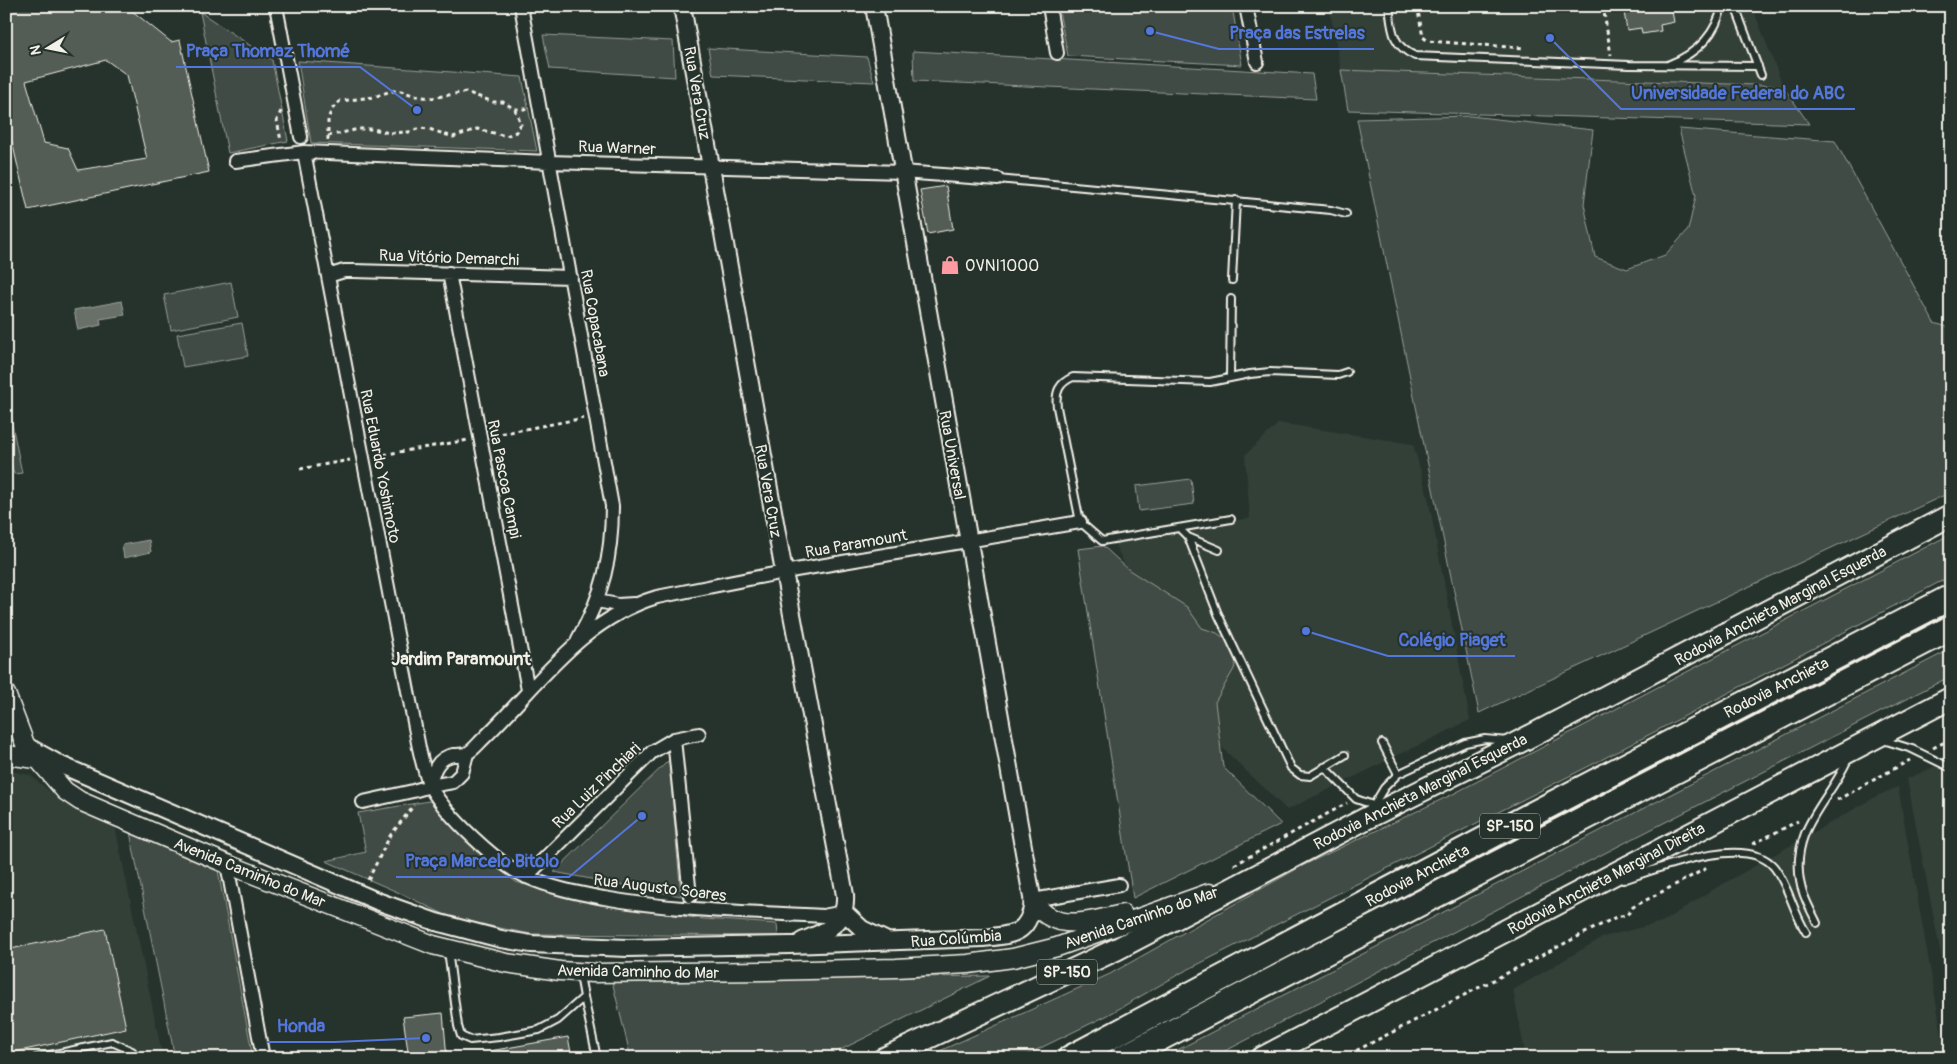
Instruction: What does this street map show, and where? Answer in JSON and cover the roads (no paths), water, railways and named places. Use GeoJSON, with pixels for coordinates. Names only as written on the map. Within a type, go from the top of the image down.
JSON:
{"type":"FeatureCollection","features":[{"type":"Feature","properties":{"kind":"highway","name":"Rodovia Anchieta Marginal Esquerda"},"geometry":{"type":"LineString","coordinates":[[885,1058],[1117,948],[1246,881],[1369,812],[1519,742],[1951,515]]}},
{"type":"Feature","properties":{"kind":"highway","name":"Rodovia Anchieta"},"geometry":{"type":"LineString","coordinates":[[1070,1058],[1951,597]]}},
{"type":"Feature","properties":{"kind":"highway","name":"Rodovia Anchieta"},"geometry":{"type":"LineString","coordinates":[[1122,1058],[1951,628]]}},
{"type":"Feature","properties":{"kind":"highway","name":"Rodovia Anchieta Marginal Direita"},"geometry":{"type":"LineString","coordinates":[[1262,1058],[1951,698]]}},
{"type":"Feature","properties":{"kind":"main road"},"geometry":{"type":"LineString","coordinates":[[6,694],[25,744]]}},
{"type":"Feature","properties":{"kind":"main road"},"geometry":{"type":"LineString","coordinates":[[6,736],[25,744],[43,760]]}},
{"type":"Feature","properties":{"kind":"main road","name":"Avenida Caminho do Mar"},"geometry":{"type":"LineString","coordinates":[[6,755],[43,760],[65,791],[80,801],[226,864],[433,945],[532,968],[580,972],[886,969],[968,964],[1013,958],[1057,947],[1246,881]]}},
{"type":"Feature","properties":{"kind":"main road"},"geometry":{"type":"LineString","coordinates":[[1033,901],[1049,917],[1055,920],[1072,922],[1177,904]]}},
{"type":"Feature","properties":{"kind":"street"},"geometry":{"type":"LineString","coordinates":[[276,6],[301,138]]}},
{"type":"Feature","properties":{"kind":"street","name":"Rua Copacabana"},"geometry":{"type":"LineString","coordinates":[[521,6],[612,506],[611,541],[607,567],[597,601],[577,642]]}},
{"type":"Feature","properties":{"kind":"street","name":"Rua Vera Cruz"},"geometry":{"type":"LineString","coordinates":[[682,6],[784,572],[845,895],[844,912]]}},
{"type":"Feature","properties":{"kind":"street","name":"Rua Universal"},"geometry":{"type":"LineString","coordinates":[[874,6],[1033,901]]}},
{"type":"Feature","properties":{"kind":"street"},"geometry":{"type":"LineString","coordinates":[[1049,6],[1057,53]]}},
{"type":"Feature","properties":{"kind":"street"},"geometry":{"type":"LineString","coordinates":[[1246,6],[1256,62]]}},
{"type":"Feature","properties":{"kind":"street","name":"Rua Warner"},"geometry":{"type":"LineString","coordinates":[[235,161],[304,152],[550,162],[902,172],[998,178]]}},
{"type":"Feature","properties":{"kind":"street","name":"Rua Eduardo Yoshimoto"},"geometry":{"type":"LineString","coordinates":[[304,152],[419,748],[430,786]]}},
{"type":"Feature","properties":{"kind":"street","name":"Rua Vitório Demarchi"},"geometry":{"type":"LineString","coordinates":[[328,276],[344,271],[571,277]]}},
{"type":"Feature","properties":{"kind":"street","name":"Rua Pascoa Campi"},"geometry":{"type":"LineString","coordinates":[[450,273],[528,690]]}},
{"type":"Feature","properties":{"kind":"street","name":"Rua Paramount"},"geometry":{"type":"LineString","coordinates":[[430,786],[448,784],[459,778],[465,766],[467,754],[577,642],[599,626],[639,604],[658,597],[784,572],[1080,522]]}},
{"type":"Feature","properties":{"kind":"street","name":"Rua Paramount"},"geometry":{"type":"LineString","coordinates":[[597,601],[618,605],[639,604]]}},
{"type":"Feature","properties":{"kind":"street","name":"Rua Luiz Pinchiari"},"geometry":{"type":"LineString","coordinates":[[526,877],[643,761],[661,746],[674,739],[699,734]]}},
{"type":"Feature","properties":{"kind":"street"},"geometry":{"type":"LineString","coordinates":[[674,739],[690,896]]}},
{"type":"Feature","properties":{"kind":"street"},"geometry":{"type":"LineString","coordinates":[[363,802],[430,786],[435,767],[440,761],[448,756],[467,754]]}},
{"type":"Feature","properties":{"kind":"street","name":"Avenida Caminho do Mar"},"geometry":{"type":"LineString","coordinates":[[43,760],[360,894],[461,930],[531,944],[628,948],[790,945]]}},
{"type":"Feature","properties":{"kind":"street","name":"Rua Augusto Soares"},"geometry":{"type":"LineString","coordinates":[[430,786],[449,812],[491,853],[526,877],[546,885],[584,894],[660,906],[823,916],[844,912]]}},
{"type":"Feature","properties":{"kind":"street"},"geometry":{"type":"LineString","coordinates":[[226,864],[263,1058]]}},
{"type":"Feature","properties":{"kind":"street"},"geometry":{"type":"LineString","coordinates":[[1033,901],[1119,885]]}},
{"type":"Feature","properties":{"kind":"street","name":"Rua Colúmbia"},"geometry":{"type":"LineString","coordinates":[[790,945],[1006,936],[1023,928],[1031,915],[1033,901]]}},
{"type":"Feature","properties":{"kind":"street"},"geometry":{"type":"LineString","coordinates":[[790,945],[828,929],[837,922],[844,912]]}},
{"type":"Feature","properties":{"kind":"street","name":"Rua Colúmbia"},"geometry":{"type":"LineString","coordinates":[[844,912],[862,929],[889,942]]}},
{"type":"Feature","properties":{"kind":"lane"},"geometry":{"type":"LineString","coordinates":[[1388,6],[1394,39],[1403,50],[1415,56],[1629,65],[1758,66]]}},
{"type":"Feature","properties":{"kind":"lane"},"geometry":{"type":"LineString","coordinates":[[1667,65],[1686,57],[1700,47],[1716,26],[1722,6]]}},
{"type":"Feature","properties":{"kind":"lane"},"geometry":{"type":"LineString","coordinates":[[1735,6],[1761,75]]}},
{"type":"Feature","properties":{"kind":"lane"},"geometry":{"type":"LineString","coordinates":[[998,178],[1236,200],[1331,210],[1346,214]]}},
{"type":"Feature","properties":{"kind":"lane"},"geometry":{"type":"LineString","coordinates":[[1232,280],[1236,200]]}},
{"type":"Feature","properties":{"kind":"lane"},"geometry":{"type":"LineString","coordinates":[[1230,377],[1231,299]]}},
{"type":"Feature","properties":{"kind":"lane"},"geometry":{"type":"LineString","coordinates":[[1231,519],[1102,541],[1080,522],[1056,400],[1056,394],[1060,386],[1073,377],[1210,382],[1230,377],[1270,372],[1338,375],[1347,372]]}},
{"type":"Feature","properties":{"kind":"lane"},"geometry":{"type":"LineString","coordinates":[[1179,528],[1188,538],[1218,614],[1291,768],[1300,775],[1310,776],[1345,754]]}},
{"type":"Feature","properties":{"kind":"lane"},"geometry":{"type":"LineString","coordinates":[[1188,538],[1220,550]]}},
{"type":"Feature","properties":{"kind":"lane"},"geometry":{"type":"LineString","coordinates":[[1875,738],[1912,749],[1951,768]]}},
{"type":"Feature","properties":{"kind":"lane"},"geometry":{"type":"LineString","coordinates":[[1324,767],[1369,812],[1384,788],[1398,774],[1465,743],[1485,740],[1519,742]]}},
{"type":"Feature","properties":{"kind":"lane"},"geometry":{"type":"LineString","coordinates":[[1382,743],[1398,774]]}},
{"type":"Feature","properties":{"kind":"lane"},"geometry":{"type":"LineString","coordinates":[[1817,923],[1805,898],[1800,881],[1798,862],[1800,844],[1806,828],[1842,772],[1852,749]]}},
{"type":"Feature","properties":{"kind":"lane"},"geometry":{"type":"LineString","coordinates":[[1570,897],[1702,855],[1750,854],[1764,859],[1772,865],[1779,875],[1798,920],[1806,932]]}},
{"type":"Feature","properties":{"kind":"lane"},"geometry":{"type":"LineString","coordinates":[[448,949],[458,1026],[461,1036],[470,1040],[539,1030],[558,1020],[584,997]]}},
{"type":"Feature","properties":{"kind":"lane"},"geometry":{"type":"LineString","coordinates":[[580,972],[597,1058]]}},
{"type":"Feature","properties":{"kind":"lane"},"geometry":{"type":"LineString","coordinates":[[36,1058],[112,1042],[132,1051],[138,1058]]}},
{"type":"Feature","properties":{"kind":"place","name":"Praça das Estrelas"},"geometry":{"type":"Point","coordinates":[1150,31]}},
{"type":"Feature","properties":{"kind":"place","name":"Universidade Federal do ABC"},"geometry":{"type":"Point","coordinates":[1550,38]}},
{"type":"Feature","properties":{"kind":"place","name":"Praça Thomaz Thomé"},"geometry":{"type":"Point","coordinates":[417,110]}},
{"type":"Feature","properties":{"kind":"place","name":"OVNI1000"},"geometry":{"type":"Point","coordinates":[950,265]}},
{"type":"Feature","properties":{"kind":"place","name":"Colégio Piaget"},"geometry":{"type":"Point","coordinates":[1306,631]}},
{"type":"Feature","properties":{"kind":"place","name":"Praça Marcelo Bitolo"},"geometry":{"type":"Point","coordinates":[642,816]}},
{"type":"Feature","properties":{"kind":"place","name":"Honda"},"geometry":{"type":"Point","coordinates":[426,1038]}},
{"type":"Feature","properties":{"kind":"district","name":"Jardim Paramount"},"geometry":{"type":"Point","coordinates":[461,659]}}]}
